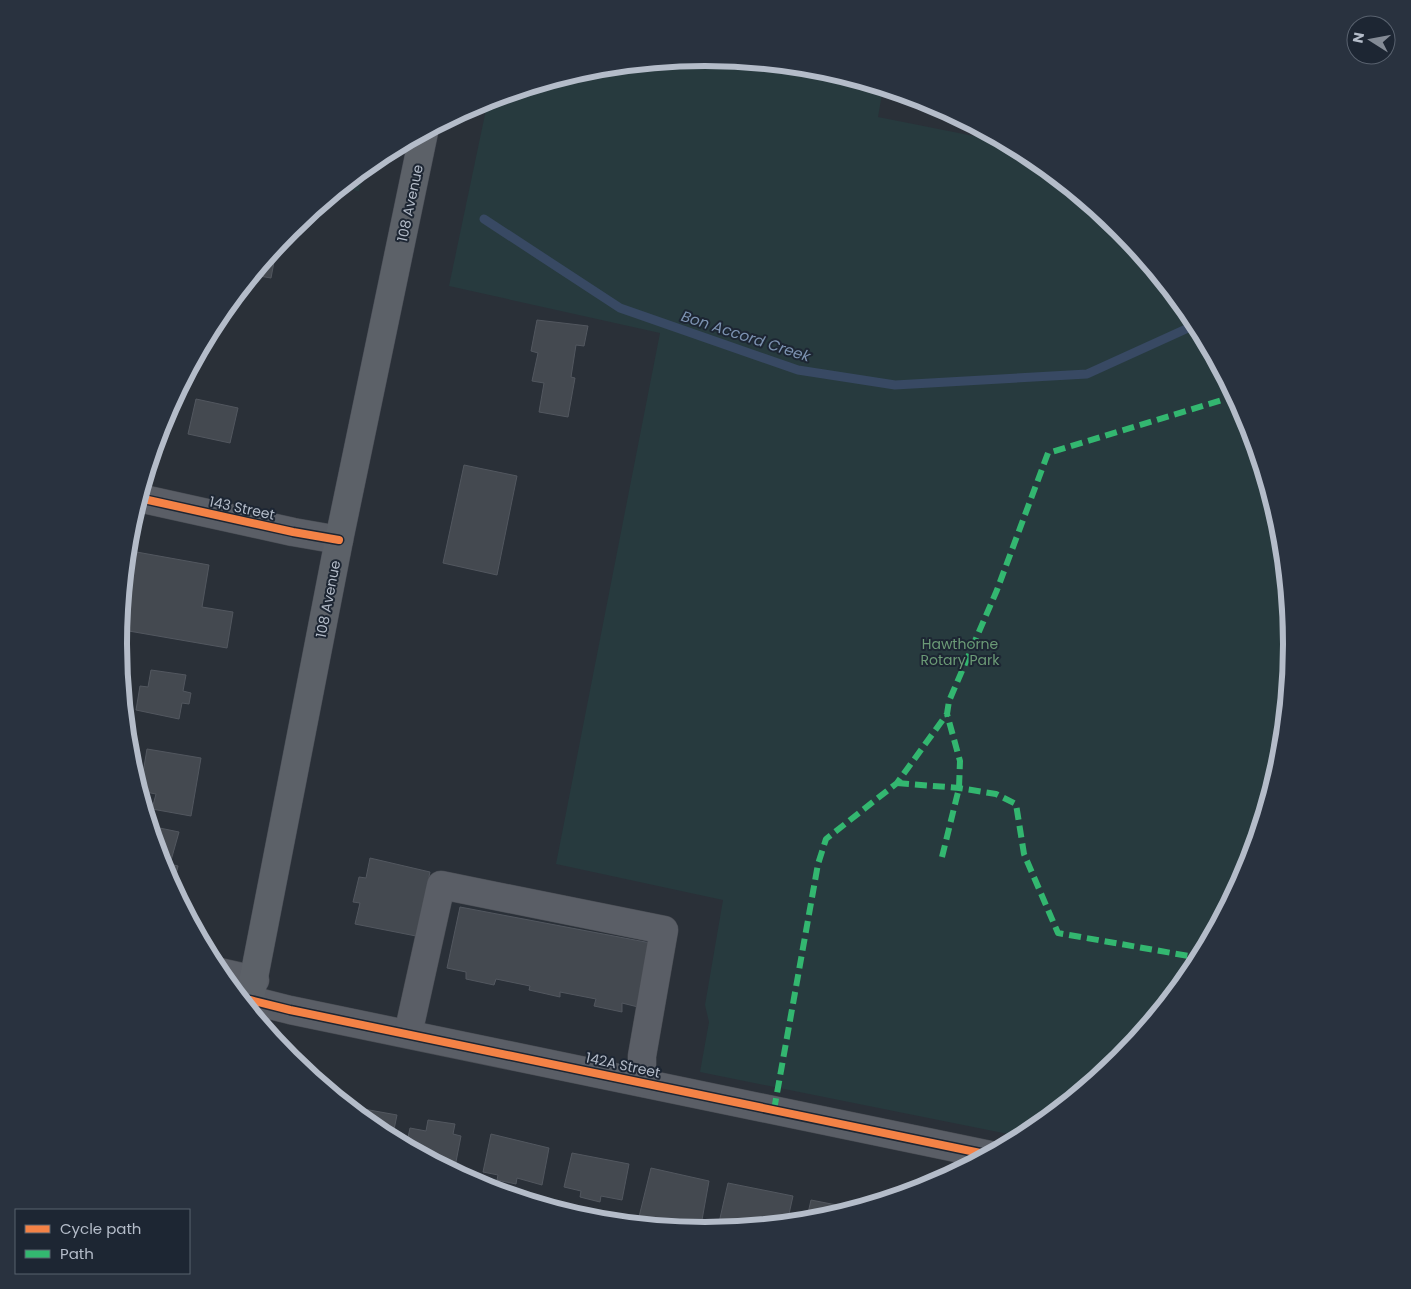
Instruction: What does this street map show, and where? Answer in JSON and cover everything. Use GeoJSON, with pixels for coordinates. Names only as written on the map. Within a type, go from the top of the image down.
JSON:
{"type":"FeatureCollection","features":[{"type":"Feature","properties":{"kind":"main road","name":"108 Avenue"},"geometry":{"type":"LineString","coordinates":[[251,996],[339,540],[422,141]]}},
{"type":"Feature","properties":{"kind":"street","name":"143 Street"},"geometry":{"type":"LineString","coordinates":[[146,499],[293,532],[339,540]]}},
{"type":"Feature","properties":{"kind":"street"},"geometry":{"type":"LineString","coordinates":[[408,1034],[441,885],[626,922],[664,930],[642,1056],[642,1082]]}},
{"type":"Feature","properties":{"kind":"street","name":"142A Street"},"geometry":{"type":"LineString","coordinates":[[241,988],[251,996],[290,1010],[980,1153]]}},
{"type":"Feature","properties":{"kind":"green space","name":"Hawthorne Rotary Park"},"geometry":{"type":"Polygon","coordinates":[[[706,66],[781,71],[855,86],[882,94],[878,117],[984,138],[1027,164],[1087,210],[1140,263],[1164,292],[1206,355],[1224,389],[1240,423],[1264,495],[1273,532],[1283,607],[1283,682],[1279,720],[1273,757],[1253,830],[1240,866],[1206,934],[1164,997],[1140,1026],[1087,1079],[1058,1103],[1012,1135],[700,1072],[709,1022],[705,1005],[723,900],[556,864],[660,333],[449,286],[486,109],[556,86],[593,77],[668,67],[706,66]]]}},
{"type":"Feature","properties":{"kind":"green space"},"geometry":{"type":"Polygon","coordinates":[[[362,180],[359,191],[349,189],[362,180]]]}},
{"type":"Feature","properties":{"kind":"building"},"geometry":{"type":"Polygon","coordinates":[[[274,259],[271,278],[260,276],[274,259]]]}},
{"type":"Feature","properties":{"kind":"building"},"geometry":{"type":"Polygon","coordinates":[[[537,320],[588,326],[584,346],[576,345],[571,377],[575,378],[568,417],[539,412],[544,383],[532,381],[538,353],[531,351],[537,320]]]}},
{"type":"Feature","properties":{"kind":"building"},"geometry":{"type":"Polygon","coordinates":[[[196,399],[238,408],[230,443],[188,434],[196,399]]]}},
{"type":"Feature","properties":{"kind":"building"},"geometry":{"type":"Polygon","coordinates":[[[464,465],[517,476],[497,575],[443,563],[464,465]]]}},
{"type":"Feature","properties":{"kind":"building"},"geometry":{"type":"Polygon","coordinates":[[[135,552],[209,565],[202,607],[233,612],[227,648],[127,631],[128,607],[135,552]]]}},
{"type":"Feature","properties":{"kind":"building"},"geometry":{"type":"Polygon","coordinates":[[[151,670],[186,675],[183,691],[191,693],[189,704],[182,703],[179,719],[136,710],[140,686],[148,687],[151,670]]]}},
{"type":"Feature","properties":{"kind":"building"},"geometry":{"type":"Polygon","coordinates":[[[147,749],[201,758],[191,816],[152,809],[156,794],[147,792],[143,776],[147,749]]]}},
{"type":"Feature","properties":{"kind":"building"},"geometry":{"type":"Polygon","coordinates":[[[157,827],[179,832],[170,864],[157,827]]]}},
{"type":"Feature","properties":{"kind":"building"},"geometry":{"type":"Polygon","coordinates":[[[370,858],[430,872],[416,936],[355,924],[360,903],[353,902],[359,877],[366,878],[370,858]]]}},
{"type":"Feature","properties":{"kind":"building"},"geometry":{"type":"Polygon","coordinates":[[[170,864],[178,866],[176,876],[170,864]]]}},
{"type":"Feature","properties":{"kind":"building"},"geometry":{"type":"Polygon","coordinates":[[[460,907],[656,944],[642,1008],[622,1003],[622,1012],[594,1006],[596,999],[560,992],[560,997],[529,990],[530,986],[496,979],[494,985],[466,979],[466,972],[447,968],[460,907]]]}},
{"type":"Feature","properties":{"kind":"building"},"geometry":{"type":"Polygon","coordinates":[[[361,1108],[397,1115],[394,1131],[361,1108]]]}},
{"type":"Feature","properties":{"kind":"building"},"geometry":{"type":"Polygon","coordinates":[[[428,1120],[455,1124],[453,1134],[461,1136],[455,1165],[408,1140],[410,1128],[426,1131],[428,1120]]]}},
{"type":"Feature","properties":{"kind":"building"},"geometry":{"type":"Polygon","coordinates":[[[491,1134],[549,1148],[542,1185],[517,1178],[516,1184],[497,1180],[498,1175],[483,1172],[491,1134]]]}},
{"type":"Feature","properties":{"kind":"building"},"geometry":{"type":"Polygon","coordinates":[[[572,1153],[629,1164],[622,1200],[601,1196],[600,1202],[580,1197],[581,1191],[564,1187],[572,1153]]]}},
{"type":"Feature","properties":{"kind":"building"},"geometry":{"type":"Polygon","coordinates":[[[651,1168],[709,1181],[701,1223],[638,1219],[651,1168]]]}},
{"type":"Feature","properties":{"kind":"building"},"geometry":{"type":"Polygon","coordinates":[[[728,1183],[793,1196],[788,1217],[719,1223],[728,1183]]]}},
{"type":"Feature","properties":{"kind":"building"},"geometry":{"type":"Polygon","coordinates":[[[811,1200],[842,1206],[818,1212],[808,1214],[811,1200]]]}},
{"type":"Feature","properties":{"kind":"waterway","name":"Bon Accord Creek"},"geometry":{"type":"LineString","coordinates":[[484,219],[620,308],[798,370],[895,385],[1087,374],[1189,328]]}},
{"type":"Feature","properties":{"kind":"marked path"},"geometry":{"type":"LineString","coordinates":[[774,1110],[818,864],[826,839],[897,783],[947,714],[949,701],[997,590],[1048,453],[1228,398]]}},
{"type":"Feature","properties":{"kind":"marked path"},"geometry":{"type":"LineString","coordinates":[[942,857],[959,788],[960,761],[947,714]]}},
{"type":"Feature","properties":{"kind":"marked path"},"geometry":{"type":"LineString","coordinates":[[897,783],[959,788],[996,794],[1016,804],[1024,854],[1058,933],[1192,957]]}},
{"type":"Feature","properties":{"kind":"cycle path"},"geometry":{"type":"LineString","coordinates":[[146,500],[293,532],[339,540]]}},
{"type":"Feature","properties":{"kind":"cycle path"},"geometry":{"type":"LineString","coordinates":[[250,1000],[290,1010],[980,1153]]}}]}
